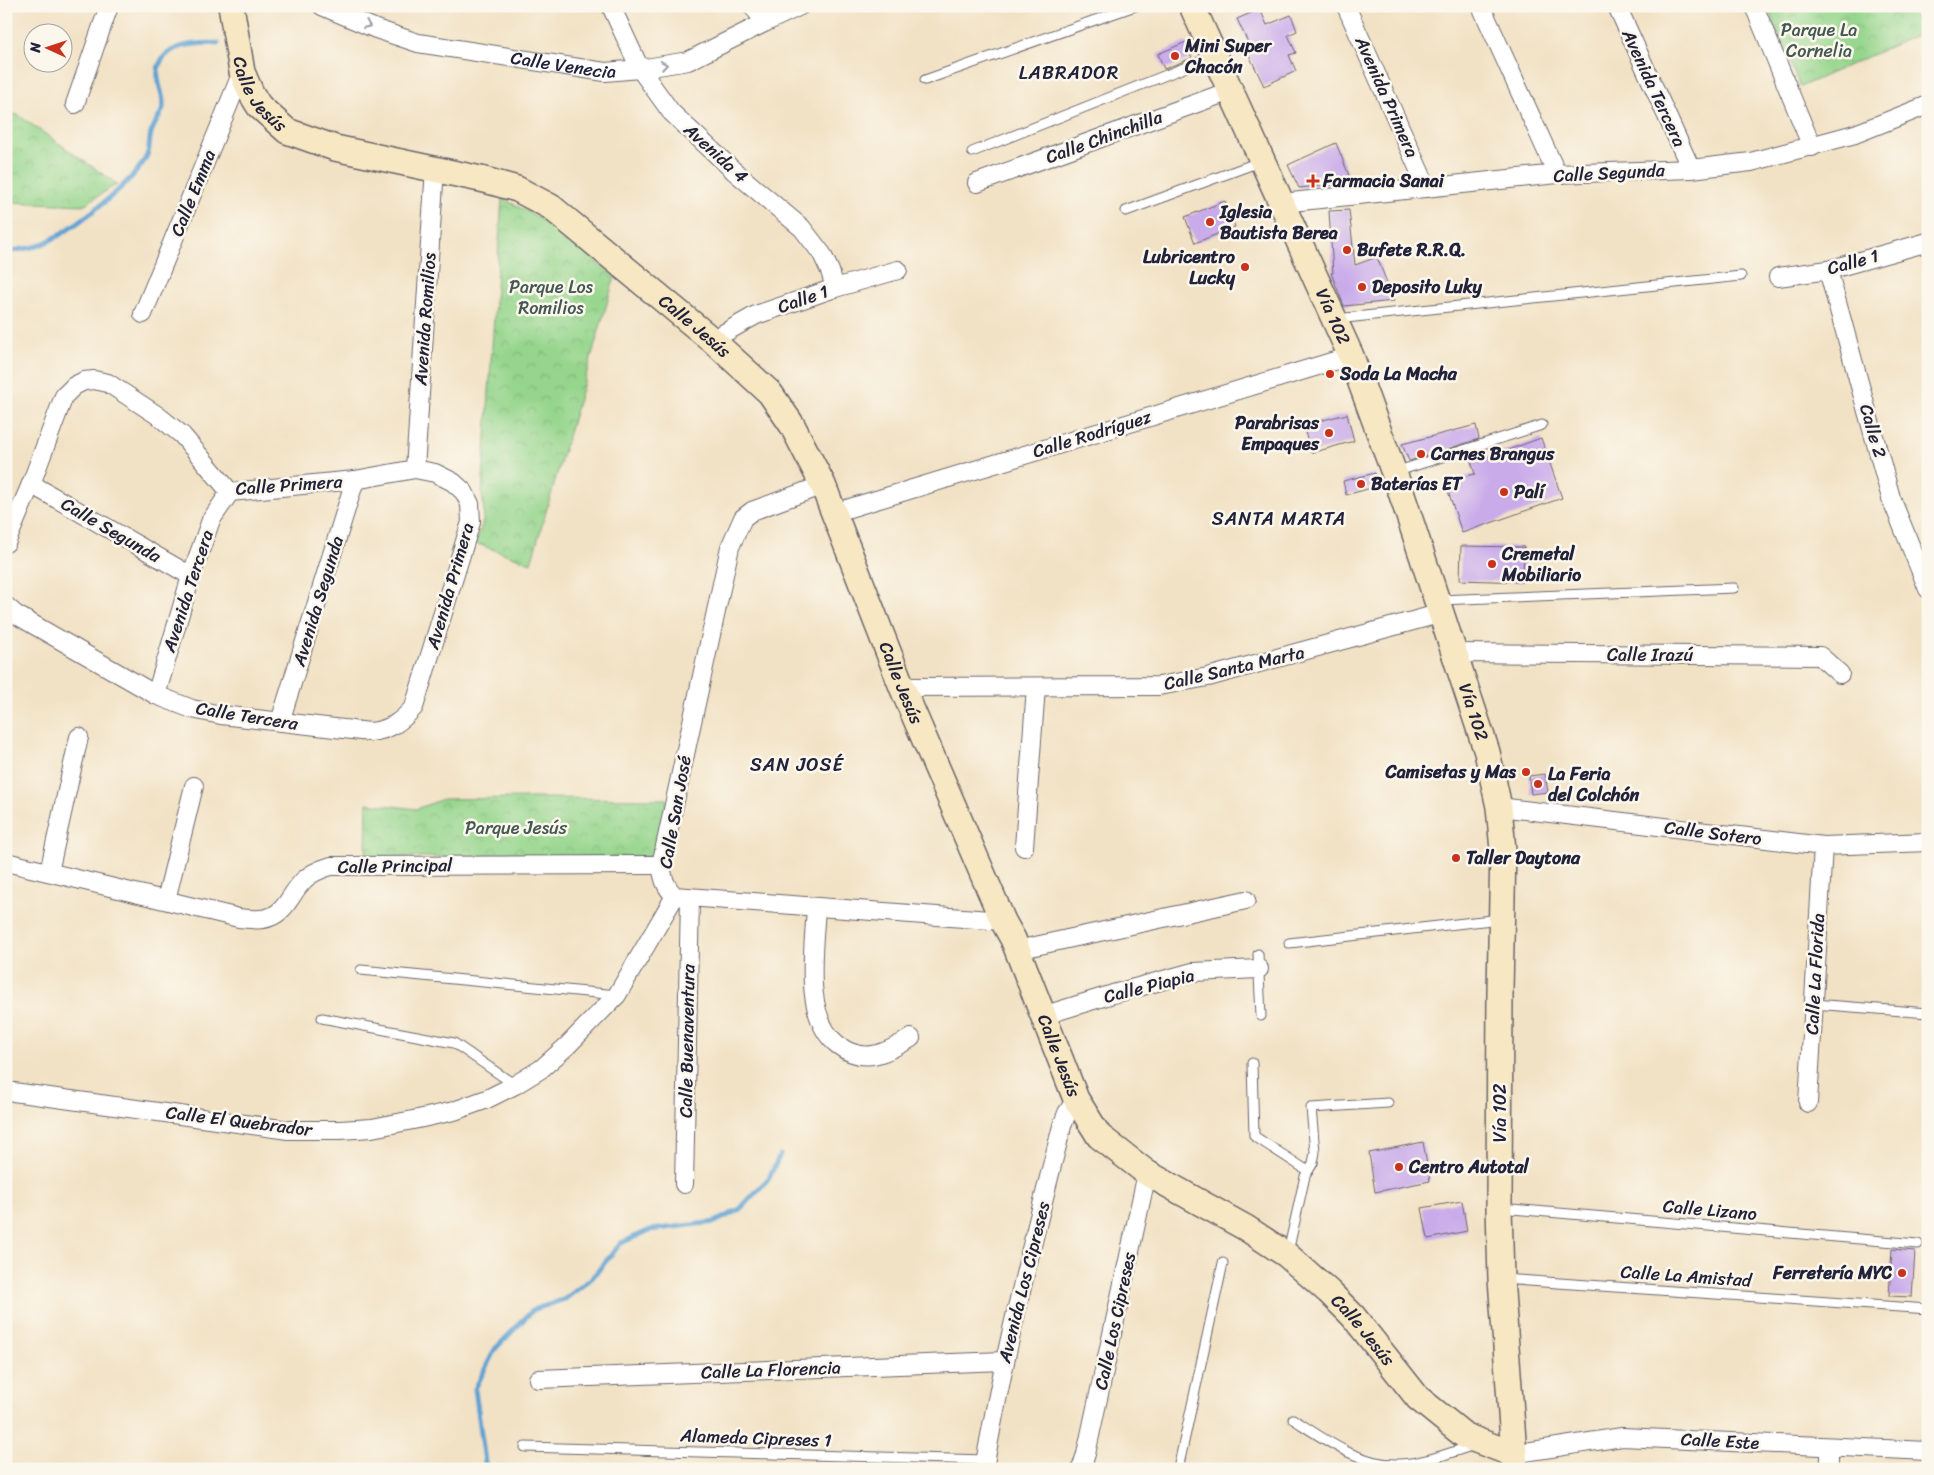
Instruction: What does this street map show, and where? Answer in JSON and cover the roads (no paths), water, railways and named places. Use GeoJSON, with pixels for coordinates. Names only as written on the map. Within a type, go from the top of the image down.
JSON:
{"type":"FeatureCollection","features":[{"type":"Feature","properties":{"kind":"street"},"geometry":{"type":"LineString","coordinates":[[75,104],[109,6]]}},
{"type":"Feature","properties":{"kind":"street","name":"Calle Jesús"},"geometry":{"type":"LineString","coordinates":[[231,6],[242,72],[259,106],[287,131],[335,148],[485,180],[517,190],[551,207],[712,340],[770,393],[792,425],[823,485],[832,513],[902,686],[1003,922],[1017,950],[1076,1099],[1099,1136],[1147,1174],[1246,1228],[1287,1255],[1353,1316],[1418,1398],[1465,1436],[1482,1442],[1514,1461]]}},
{"type":"Feature","properties":{"kind":"street"},"geometry":{"type":"LineString","coordinates":[[236,36],[241,6]]}},
{"type":"Feature","properties":{"kind":"street","name":"Calle Venecia"},"geometry":{"type":"LineString","coordinates":[[322,6],[376,29],[418,43],[604,72],[640,69],[688,61],[800,6]]}},
{"type":"Feature","properties":{"kind":"street","name":"Avenida 4"},"geometry":{"type":"LineString","coordinates":[[611,6],[640,69],[671,112],[734,171],[802,228],[822,254],[835,288]]}},
{"type":"Feature","properties":{"kind":"street"},"geometry":{"type":"LineString","coordinates":[[752,6],[766,22]]}},
{"type":"Feature","properties":{"kind":"street","name":"Vía 102"},"geometry":{"type":"LineString","coordinates":[[1192,6],[1351,356],[1394,472],[1440,606],[1487,752],[1499,806],[1503,850],[1499,1208],[1501,1279],[1514,1461]]}},
{"type":"Feature","properties":{"kind":"street","name":"Avenida Primera"},"geometry":{"type":"LineString","coordinates":[[1346,6],[1427,188]]}},
{"type":"Feature","properties":{"kind":"street"},"geometry":{"type":"LineString","coordinates":[[1481,6],[1557,174]]}},
{"type":"Feature","properties":{"kind":"street","name":"Avenida Tercera"},"geometry":{"type":"LineString","coordinates":[[1617,6],[1691,169]]}},
{"type":"Feature","properties":{"kind":"street"},"geometry":{"type":"LineString","coordinates":[[1754,6],[1812,147]]}},
{"type":"Feature","properties":{"kind":"street","name":"Calle Emma"},"geometry":{"type":"LineString","coordinates":[[143,314],[242,72]]}},
{"type":"Feature","properties":{"kind":"street","name":"Calle Chinchilla"},"geometry":{"type":"LineString","coordinates":[[977,183],[1230,92]]}},
{"type":"Feature","properties":{"kind":"street","name":"Calle Segunda"},"geometry":{"type":"LineString","coordinates":[[1282,203],[1557,174],[1691,169],[1751,162],[1855,134],[1928,105]]}},
{"type":"Feature","properties":{"kind":"street","name":"Avenida Romilios"},"geometry":{"type":"LineString","coordinates":[[414,469],[435,168]]}},
{"type":"Feature","properties":{"kind":"street","name":"Calle 1"},"geometry":{"type":"LineString","coordinates":[[1778,277],[1828,270],[1928,242]]}},
{"type":"Feature","properties":{"kind":"street","name":"Calle 1"},"geometry":{"type":"LineString","coordinates":[[712,340],[756,315],[835,288],[898,270]]}},
{"type":"Feature","properties":{"kind":"street","name":"Calle 2"},"geometry":{"type":"LineString","coordinates":[[1828,270],[1891,498],[1928,589]]}},
{"type":"Feature","properties":{"kind":"street","name":"Calle Rodríguez"},"geometry":{"type":"LineString","coordinates":[[832,513],[1351,356]]}},
{"type":"Feature","properties":{"kind":"street","name":"Calle Primera"},"geometry":{"type":"LineString","coordinates":[[31,484],[64,396],[74,386],[84,381],[94,380],[108,383],[157,415],[182,435],[230,492],[356,480],[414,469]]}},
{"type":"Feature","properties":{"kind":"street","name":"Avenida Primera"},"geometry":{"type":"LineString","coordinates":[[394,726],[407,716],[414,706],[420,691],[471,522],[470,504],[464,492],[453,482],[435,473],[414,469]]}},
{"type":"Feature","properties":{"kind":"street","name":"Avenida Segunda"},"geometry":{"type":"LineString","coordinates":[[280,722],[356,480]]}},
{"type":"Feature","properties":{"kind":"street"},"geometry":{"type":"LineString","coordinates":[[6,543],[31,484]]}},
{"type":"Feature","properties":{"kind":"street","name":"Calle Segunda"},"geometry":{"type":"LineString","coordinates":[[31,484],[191,576]]}},
{"type":"Feature","properties":{"kind":"street","name":"Calle San José"},"geometry":{"type":"LineString","coordinates":[[682,897],[667,889],[661,865],[730,546],[743,518],[752,511],[823,485]]}},
{"type":"Feature","properties":{"kind":"street","name":"Avenida Tercera"},"geometry":{"type":"LineString","coordinates":[[156,695],[191,576],[211,520],[230,492]]}},
{"type":"Feature","properties":{"kind":"street","name":"Calle Tercera"},"geometry":{"type":"LineString","coordinates":[[6,606],[14,614],[156,695],[192,709],[221,715],[370,732],[382,731],[394,726]]}},
{"type":"Feature","properties":{"kind":"street","name":"Calle Santa Marta"},"geometry":{"type":"LineString","coordinates":[[902,686],[1159,686],[1188,681],[1320,647],[1440,606]]}},
{"type":"Feature","properties":{"kind":"street","name":"Calle Irazú"},"geometry":{"type":"LineString","coordinates":[[1454,653],[1820,656],[1840,674]]}},
{"type":"Feature","properties":{"kind":"street"},"geometry":{"type":"LineString","coordinates":[[1024,847],[1036,687]]}},
{"type":"Feature","properties":{"kind":"street"},"geometry":{"type":"LineString","coordinates":[[49,872],[79,737]]}},
{"type":"Feature","properties":{"kind":"street"},"geometry":{"type":"LineString","coordinates":[[166,900],[194,786]]}},
{"type":"Feature","properties":{"kind":"street","name":"Calle Sotero"},"geometry":{"type":"LineString","coordinates":[[1499,806],[1823,846],[1928,842]]}},
{"type":"Feature","properties":{"kind":"street","name":"Calle La Florida"},"geometry":{"type":"LineString","coordinates":[[1808,1103],[1823,846]]}},
{"type":"Feature","properties":{"kind":"street","name":"Calle Principal"},"geometry":{"type":"LineString","coordinates":[[6,862],[239,918],[260,919],[272,917],[284,908],[292,893],[304,879],[318,870],[331,866],[661,865]]}},
{"type":"Feature","properties":{"kind":"street"},"geometry":{"type":"LineString","coordinates":[[682,897],[1003,922]]}},
{"type":"Feature","properties":{"kind":"street","name":"Calle El Quebrador"},"geometry":{"type":"LineString","coordinates":[[6,1091],[288,1130],[329,1131],[372,1128],[454,1111],[515,1084],[541,1068],[568,1046],[617,995],[682,897]]}},
{"type":"Feature","properties":{"kind":"street","name":"Calle Buenaventura"},"geometry":{"type":"LineString","coordinates":[[682,897],[684,1184]]}},
{"type":"Feature","properties":{"kind":"street"},"geometry":{"type":"LineString","coordinates":[[1017,950],[1246,900]]}},
{"type":"Feature","properties":{"kind":"street"},"geometry":{"type":"LineString","coordinates":[[816,907],[813,986],[815,1007],[822,1026],[840,1046],[860,1056],[874,1056],[893,1049],[912,1038]]}},
{"type":"Feature","properties":{"kind":"street","name":"Calle Piapia"},"geometry":{"type":"LineString","coordinates":[[1042,1016],[1193,972],[1258,961]]}},
{"type":"Feature","properties":{"kind":"street","name":"Avenida Los Cipreses"},"geometry":{"type":"LineString","coordinates":[[985,1465],[1004,1361],[1062,1126],[1067,1113],[1076,1099]]}},
{"type":"Feature","properties":{"kind":"street","name":"Calle Los Cipreses"},"geometry":{"type":"LineString","coordinates":[[1081,1469],[1086,1454],[1147,1174]]}},
{"type":"Feature","properties":{"kind":"street","name":"Calle La Florencia"},"geometry":{"type":"LineString","coordinates":[[538,1379],[1004,1361]]}},
{"type":"Feature","properties":{"kind":"street","name":"Calle Este"},"geometry":{"type":"LineString","coordinates":[[1514,1461],[1622,1437],[1928,1451]]}},
{"type":"Feature","properties":{"kind":"street"},"geometry":{"type":"LineString","coordinates":[[1828,1447],[1829,1469]]}},
{"type":"Feature","properties":{"kind":"lane"},"geometry":{"type":"LineString","coordinates":[[925,80],[1135,6]]}},
{"type":"Feature","properties":{"kind":"lane"},"geometry":{"type":"LineString","coordinates":[[972,152],[1214,56]]}},
{"type":"Feature","properties":{"kind":"lane"},"geometry":{"type":"LineString","coordinates":[[1126,211],[1262,161]]}},
{"type":"Feature","properties":{"kind":"lane"},"geometry":{"type":"LineString","coordinates":[[1334,319],[1741,276]]}},
{"type":"Feature","properties":{"kind":"lane"},"geometry":{"type":"LineString","coordinates":[[1394,472],[1542,425]]}},
{"type":"Feature","properties":{"kind":"lane"},"geometry":{"type":"LineString","coordinates":[[1440,606],[1734,588]]}},
{"type":"Feature","properties":{"kind":"lane"},"geometry":{"type":"LineString","coordinates":[[1289,943],[1502,918]]}},
{"type":"Feature","properties":{"kind":"lane"},"geometry":{"type":"LineString","coordinates":[[1258,961],[1261,1016]]}},
{"type":"Feature","properties":{"kind":"lane"},"geometry":{"type":"LineString","coordinates":[[361,970],[617,995]]}},
{"type":"Feature","properties":{"kind":"lane"},"geometry":{"type":"LineString","coordinates":[[1814,1004],[1928,1013]]}},
{"type":"Feature","properties":{"kind":"lane"},"geometry":{"type":"LineString","coordinates":[[322,1018],[454,1043],[515,1084]]}},
{"type":"Feature","properties":{"kind":"lane"},"geometry":{"type":"LineString","coordinates":[[1252,1064],[1254,1136],[1308,1171]]}},
{"type":"Feature","properties":{"kind":"lane"},"geometry":{"type":"LineString","coordinates":[[1287,1255],[1305,1176],[1313,1163],[1315,1152],[1311,1108],[1388,1103]]}},
{"type":"Feature","properties":{"kind":"lane","name":"Calle Lizano"},"geometry":{"type":"LineString","coordinates":[[1499,1208],[1918,1244]]}},
{"type":"Feature","properties":{"kind":"lane"},"geometry":{"type":"LineString","coordinates":[[1178,1469],[1223,1263]]}},
{"type":"Feature","properties":{"kind":"lane","name":"Calle La Amistad"},"geometry":{"type":"LineString","coordinates":[[1501,1279],[1928,1309]]}},
{"type":"Feature","properties":{"kind":"lane"},"geometry":{"type":"LineString","coordinates":[[1293,1419],[1338,1447],[1373,1461],[1398,1464],[1424,1460],[1482,1442]]}},
{"type":"Feature","properties":{"kind":"lane","name":"Alameda Cipreses 1"},"geometry":{"type":"LineString","coordinates":[[525,1447],[985,1465]]}},
{"type":"Feature","properties":{"kind":"waterway"},"geometry":{"type":"LineString","coordinates":[[6,253],[40,245],[67,230],[100,206],[129,179],[147,155],[151,133],[163,108],[158,77],[160,63],[169,52],[182,46],[218,43]]}},
{"type":"Feature","properties":{"kind":"waterway"},"geometry":{"type":"LineString","coordinates":[[486,1469],[475,1389],[495,1349],[533,1310],[565,1299],[592,1278],[621,1243],[650,1230],[715,1222],[740,1209],[769,1178],[780,1155]]}},
{"type":"Feature","properties":{"kind":"place","name":"Mini Super Chacón"},"geometry":{"type":"Point","coordinates":[1175,56]}},
{"type":"Feature","properties":{"kind":"place","name":"Farmacia Sanai"},"geometry":{"type":"Point","coordinates":[1313,181]}},
{"type":"Feature","properties":{"kind":"place","name":"Iglesia Bautista Berea"},"geometry":{"type":"Point","coordinates":[1210,222]}},
{"type":"Feature","properties":{"kind":"place","name":"Bufete R.R.Q."},"geometry":{"type":"Point","coordinates":[1347,250]}},
{"type":"Feature","properties":{"kind":"place","name":"Lubricentro Lucky"},"geometry":{"type":"Point","coordinates":[1245,267]}},
{"type":"Feature","properties":{"kind":"place","name":"Deposito Luky"},"geometry":{"type":"Point","coordinates":[1362,287]}},
{"type":"Feature","properties":{"kind":"place","name":"Soda La Macha"},"geometry":{"type":"Point","coordinates":[1330,374]}},
{"type":"Feature","properties":{"kind":"place","name":"Parabrisas Empaques"},"geometry":{"type":"Point","coordinates":[1329,433]}},
{"type":"Feature","properties":{"kind":"place","name":"Carnes Brangus"},"geometry":{"type":"Point","coordinates":[1421,454]}},
{"type":"Feature","properties":{"kind":"place","name":"Baterías ET"},"geometry":{"type":"Point","coordinates":[1361,484]}},
{"type":"Feature","properties":{"kind":"place","name":"Palí"},"geometry":{"type":"Point","coordinates":[1504,492]}},
{"type":"Feature","properties":{"kind":"place","name":"Cremetal Mobiliario"},"geometry":{"type":"Point","coordinates":[1492,564]}},
{"type":"Feature","properties":{"kind":"place","name":"Camisetas y Mas"},"geometry":{"type":"Point","coordinates":[1526,772]}},
{"type":"Feature","properties":{"kind":"place","name":"La Feria del Colchón"},"geometry":{"type":"Point","coordinates":[1538,784]}},
{"type":"Feature","properties":{"kind":"place","name":"Taller Daytona"},"geometry":{"type":"Point","coordinates":[1456,858]}},
{"type":"Feature","properties":{"kind":"place","name":"Centro Autotal"},"geometry":{"type":"Point","coordinates":[1399,1167]}},
{"type":"Feature","properties":{"kind":"place","name":"Ferretería MYC"},"geometry":{"type":"Point","coordinates":[1902,1273]}},
{"type":"Feature","properties":{"kind":"district","name":"LABRADOR"},"geometry":{"type":"Point","coordinates":[1069,72]}},
{"type":"Feature","properties":{"kind":"district","name":"SANTA MARTA"},"geometry":{"type":"Point","coordinates":[1279,518]}},
{"type":"Feature","properties":{"kind":"district","name":"SAN JOSÉ"},"geometry":{"type":"Point","coordinates":[797,764]}},
{"type":"Feature","properties":{"kind":"park label","name":"Parque La Cornelia"},"geometry":{"type":"Point","coordinates":[1819,40]}},
{"type":"Feature","properties":{"kind":"park label","name":"Parque Los Romilios"},"geometry":{"type":"Point","coordinates":[551,297]}},
{"type":"Feature","properties":{"kind":"park label","name":"Parque Jesús"},"geometry":{"type":"Point","coordinates":[516,828]}}]}
